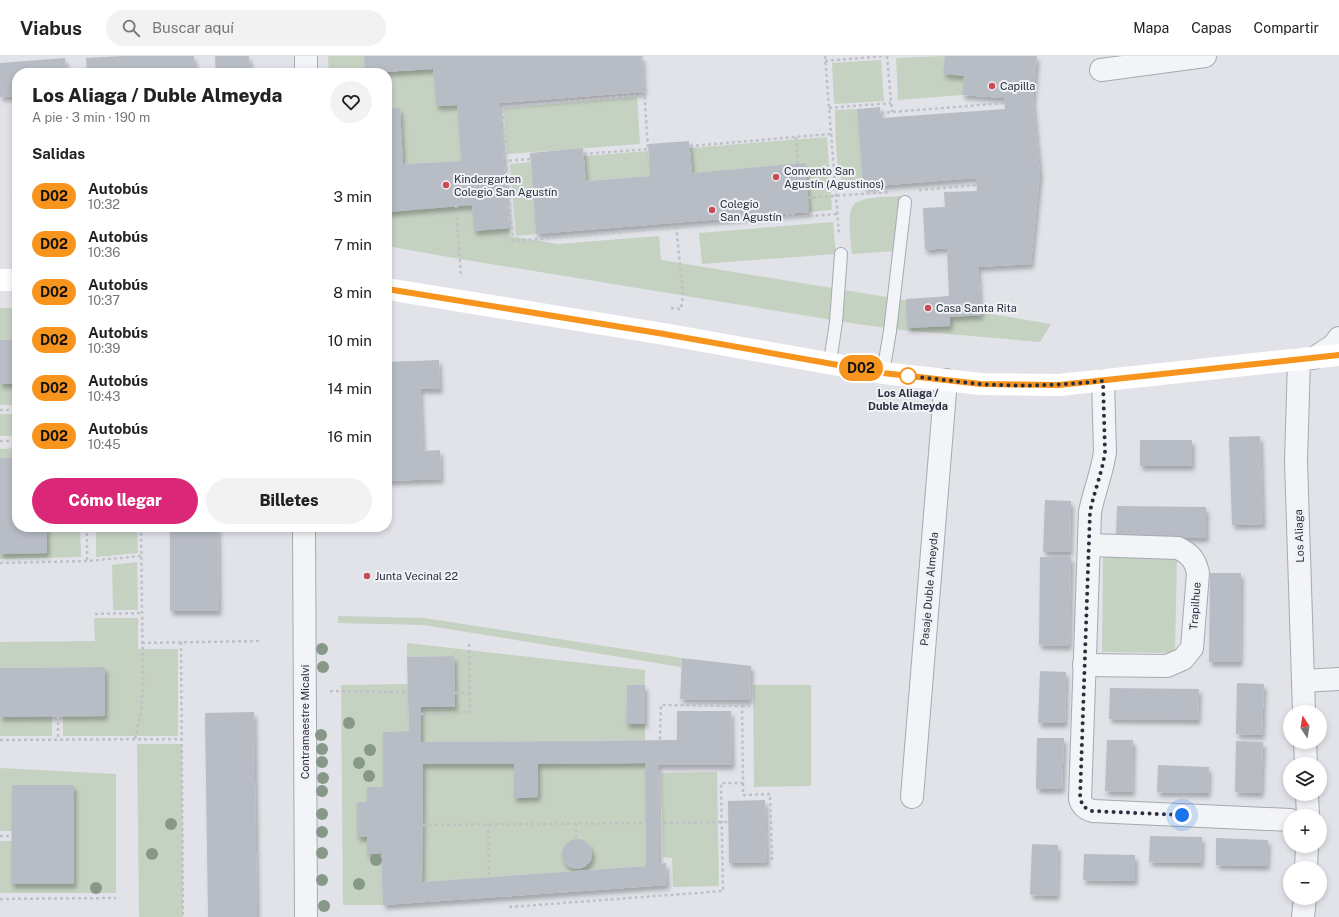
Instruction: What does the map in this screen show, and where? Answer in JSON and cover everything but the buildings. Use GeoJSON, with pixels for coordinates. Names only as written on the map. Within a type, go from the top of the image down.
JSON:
{"type":"FeatureCollection","features":[{"type":"Feature","properties":{"kind":"main road"},"geometry":{"type":"LineString","coordinates":[[0,280],[12,280]]}},
{"type":"Feature","properties":{"kind":"main road"},"geometry":{"type":"LineString","coordinates":[[392,290],[830,362],[883,373],[1017,386],[1059,385],[1103,381],[1339,355]]}},
{"type":"Feature","properties":{"kind":"street"},"geometry":{"type":"LineString","coordinates":[[306,56],[306,68]]}},
{"type":"Feature","properties":{"kind":"street"},"geometry":{"type":"LineString","coordinates":[[1101,70],[1205,56]]}},
{"type":"Feature","properties":{"kind":"street"},"geometry":{"type":"LineString","coordinates":[[1306,359],[1334,345],[1339,338]]}},
{"type":"Feature","properties":{"kind":"street","name":"Los Aliaga"},"geometry":{"type":"LineString","coordinates":[[1304,705],[1296,462],[1306,359]]}},
{"type":"Feature","properties":{"kind":"street","name":"Pasaje Duble Almeyda"},"geometry":{"type":"LineString","coordinates":[[912,797],[946,380]]}},
{"type":"Feature","properties":{"kind":"street"},"geometry":{"type":"LineString","coordinates":[[1103,381],[1105,452],[1104,464],[1090,512],[1080,799],[1084,807],[1092,811],[1283,820]]}},
{"type":"Feature","properties":{"kind":"street","name":"Contramaestre Micalvi"},"geometry":{"type":"LineString","coordinates":[[304,532],[306,917]]}},
{"type":"Feature","properties":{"kind":"street","name":"Trapilhue"},"geometry":{"type":"LineString","coordinates":[[1084,664],[1167,666],[1183,659],[1192,648],[1198,572],[1196,563],[1189,554],[1178,548],[1089,545]]}},
{"type":"Feature","properties":{"kind":"street"},"geometry":{"type":"LineString","coordinates":[[1303,681],[1339,679]]}},
{"type":"Feature","properties":{"kind":"street"},"geometry":{"type":"LineString","coordinates":[[1303,917],[1304,905]]}},
{"type":"Feature","properties":{"kind":"lane"},"geometry":{"type":"LineString","coordinates":[[883,373],[891,324],[906,202]]}},
{"type":"Feature","properties":{"kind":"lane"},"geometry":{"type":"LineString","coordinates":[[830,362],[836,322],[841,254]]}},
{"type":"Feature","properties":{"kind":"path"},"geometry":{"type":"LineString","coordinates":[[584,154],[648,149],[642,56]]}},
{"type":"Feature","properties":{"kind":"path"},"geometry":{"type":"LineString","coordinates":[[645,95],[502,107],[513,241],[837,214],[825,56]]}},
{"type":"Feature","properties":{"kind":"path"},"geometry":{"type":"LineString","coordinates":[[826,60],[886,56],[892,112]]}},
{"type":"Feature","properties":{"kind":"path"},"geometry":{"type":"LineString","coordinates":[[829,108],[891,103]]}},
{"type":"Feature","properties":{"kind":"path"},"geometry":{"type":"LineString","coordinates":[[881,113],[1004,103]]}},
{"type":"Feature","properties":{"kind":"path"},"geometry":{"type":"LineString","coordinates":[[690,146],[831,134]]}},
{"type":"Feature","properties":{"kind":"path"},"geometry":{"type":"LineString","coordinates":[[796,137],[798,164]]}},
{"type":"Feature","properties":{"kind":"path"},"geometry":{"type":"LineString","coordinates":[[506,161],[530,159]]}},
{"type":"Feature","properties":{"kind":"path"},"geometry":{"type":"LineString","coordinates":[[808,198],[836,196]]}},
{"type":"Feature","properties":{"kind":"path"},"geometry":{"type":"LineString","coordinates":[[456,205],[460,259]]}},
{"type":"Feature","properties":{"kind":"path"},"geometry":{"type":"LineString","coordinates":[[742,222],[741,219],[792,214]]}},
{"type":"Feature","properties":{"kind":"path"},"geometry":{"type":"LineString","coordinates":[[676,223],[683,296]]}},
{"type":"Feature","properties":{"kind":"path"},"geometry":{"type":"LineString","coordinates":[[0,410],[12,410]]}},
{"type":"Feature","properties":{"kind":"path"},"geometry":{"type":"LineString","coordinates":[[0,441],[12,441]]}},
{"type":"Feature","properties":{"kind":"path"},"geometry":{"type":"LineString","coordinates":[[87,532],[87,561]]}},
{"type":"Feature","properties":{"kind":"path"},"geometry":{"type":"LineString","coordinates":[[135,740],[141,712],[143,683],[141,532]]}},
{"type":"Feature","properties":{"kind":"path"},"geometry":{"type":"LineString","coordinates":[[0,563],[87,561],[141,556]]}},
{"type":"Feature","properties":{"kind":"path"},"geometry":{"type":"LineString","coordinates":[[95,614],[141,613]]}},
{"type":"Feature","properties":{"kind":"path"},"geometry":{"type":"LineString","coordinates":[[142,643],[260,641]]}},
{"type":"Feature","properties":{"kind":"path"},"geometry":{"type":"LineString","coordinates":[[181,642],[183,917]]}},
{"type":"Feature","properties":{"kind":"path"},"geometry":{"type":"LineString","coordinates":[[421,714],[470,712],[469,642]]}},
{"type":"Feature","properties":{"kind":"path"},"geometry":{"type":"LineString","coordinates":[[341,691],[408,692]]}},
{"type":"Feature","properties":{"kind":"path"},"geometry":{"type":"LineString","coordinates":[[455,693],[469,693]]}},
{"type":"Feature","properties":{"kind":"path"},"geometry":{"type":"LineString","coordinates":[[660,740],[660,705],[750,706]]}},
{"type":"Feature","properties":{"kind":"path"},"geometry":{"type":"LineString","coordinates":[[742,706],[743,795],[770,794],[772,861]]}},
{"type":"Feature","properties":{"kind":"path"},"geometry":{"type":"LineString","coordinates":[[58,716],[58,740]]}},
{"type":"Feature","properties":{"kind":"path"},"geometry":{"type":"LineString","coordinates":[[0,740],[182,739]]}},
{"type":"Feature","properties":{"kind":"path"},"geometry":{"type":"LineString","coordinates":[[509,907],[723,891],[721,783],[743,783]]}},
{"type":"Feature","properties":{"kind":"path"},"geometry":{"type":"LineString","coordinates":[[658,823],[728,822]]}},
{"type":"Feature","properties":{"kind":"path"},"geometry":{"type":"LineString","coordinates":[[576,823],[576,840]]}},
{"type":"Feature","properties":{"kind":"path"},"geometry":{"type":"LineString","coordinates":[[423,825],[645,823]]}},
{"type":"Feature","properties":{"kind":"path"},"geometry":{"type":"LineString","coordinates":[[488,824],[489,877]]}},
{"type":"Feature","properties":{"kind":"path"},"geometry":{"type":"LineString","coordinates":[[0,836],[12,836]]}},
{"type":"Feature","properties":{"kind":"path"},"geometry":{"type":"LineString","coordinates":[[0,899],[116,898]]}},
{"type":"Feature","properties":{"kind":"green space"},"geometry":{"type":"Polygon","coordinates":[[[328,56],[364,56],[365,68],[329,68],[328,56]]]}},
{"type":"Feature","properties":{"kind":"green space"},"geometry":{"type":"Polygon","coordinates":[[[945,56],[964,76],[962,95],[898,100],[896,58],[945,56]]]}},
{"type":"Feature","properties":{"kind":"green space"},"geometry":{"type":"Polygon","coordinates":[[[881,60],[884,101],[834,104],[832,63],[881,60]]]}},
{"type":"Feature","properties":{"kind":"green space"},"geometry":{"type":"Polygon","coordinates":[[[433,69],[436,106],[457,105],[461,161],[403,164],[400,109],[392,109],[392,72],[433,69]]]}},
{"type":"Feature","properties":{"kind":"green space"},"geometry":{"type":"Polygon","coordinates":[[[637,97],[640,144],[507,154],[504,108],[637,97]]]}},
{"type":"Feature","properties":{"kind":"green space"},"geometry":{"type":"Polygon","coordinates":[[[857,109],[863,187],[851,187],[845,185],[841,180],[839,171],[836,150],[835,110],[857,109]]]}},
{"type":"Feature","properties":{"kind":"green space"},"geometry":{"type":"Polygon","coordinates":[[[827,137],[832,210],[809,212],[804,164],[692,173],[690,148],[827,137]]]}},
{"type":"Feature","properties":{"kind":"green space"},"geometry":{"type":"Polygon","coordinates":[[[648,151],[650,176],[586,181],[584,156],[648,151]]]}},
{"type":"Feature","properties":{"kind":"green space"},"geometry":{"type":"Polygon","coordinates":[[[530,162],[536,234],[516,236],[510,164],[530,162]]]}},
{"type":"Feature","properties":{"kind":"green space"},"geometry":{"type":"Polygon","coordinates":[[[901,196],[895,251],[852,254],[850,222],[851,212],[854,205],[869,198],[901,196]]]}},
{"type":"Feature","properties":{"kind":"green space"},"geometry":{"type":"Polygon","coordinates":[[[456,205],[472,205],[477,230],[509,228],[510,236],[558,244],[659,236],[661,260],[1051,324],[1040,342],[902,330],[857,324],[460,259],[392,247],[392,211],[456,205]]]}},
{"type":"Feature","properties":{"kind":"green space"},"geometry":{"type":"Polygon","coordinates":[[[833,222],[836,254],[702,264],[699,233],[833,222]]]}},
{"type":"Feature","properties":{"kind":"green space"},"geometry":{"type":"Polygon","coordinates":[[[0,308],[12,308],[12,339],[0,340],[0,308]]]}},
{"type":"Feature","properties":{"kind":"green space"},"geometry":{"type":"Polygon","coordinates":[[[0,384],[12,384],[12,405],[0,405],[0,384]]]}},
{"type":"Feature","properties":{"kind":"green space"},"geometry":{"type":"Polygon","coordinates":[[[0,414],[12,414],[12,436],[0,436],[0,414]]]}},
{"type":"Feature","properties":{"kind":"green space"},"geometry":{"type":"Polygon","coordinates":[[[12,448],[12,457],[0,458],[0,449],[12,448]]]}},
{"type":"Feature","properties":{"kind":"green space"},"geometry":{"type":"Polygon","coordinates":[[[38,532],[80,532],[81,557],[0,559],[0,554],[38,532]]]}},
{"type":"Feature","properties":{"kind":"green space"},"geometry":{"type":"Polygon","coordinates":[[[96,532],[137,532],[138,553],[96,557],[96,532]]]}},
{"type":"Feature","properties":{"kind":"green space"},"geometry":{"type":"Polygon","coordinates":[[[1103,557],[1177,557],[1175,653],[1102,652],[1103,557]]]}},
{"type":"Feature","properties":{"kind":"green space"},"geometry":{"type":"Polygon","coordinates":[[[137,562],[138,610],[113,610],[112,565],[137,562]]]}},
{"type":"Feature","properties":{"kind":"green space"},"geometry":{"type":"Polygon","coordinates":[[[338,616],[424,618],[682,658],[681,667],[424,625],[338,623],[338,616]]]}},
{"type":"Feature","properties":{"kind":"green space"},"geometry":{"type":"Polygon","coordinates":[[[94,618],[138,618],[138,649],[178,649],[178,736],[63,736],[63,716],[105,715],[105,667],[0,668],[0,642],[95,641],[94,618]]]}},
{"type":"Feature","properties":{"kind":"green space"},"geometry":{"type":"Polygon","coordinates":[[[407,643],[645,670],[645,685],[627,685],[626,723],[645,724],[645,740],[421,742],[421,707],[455,707],[454,656],[407,657],[407,643]]]}},
{"type":"Feature","properties":{"kind":"green space"},"geometry":{"type":"Polygon","coordinates":[[[408,684],[409,731],[383,732],[383,787],[367,787],[367,802],[357,802],[367,837],[367,854],[381,853],[383,905],[343,905],[341,685],[408,684]]]}},
{"type":"Feature","properties":{"kind":"green space"},"geometry":{"type":"Polygon","coordinates":[[[753,685],[811,685],[811,786],[754,787],[753,685]]]}},
{"type":"Feature","properties":{"kind":"green space"},"geometry":{"type":"Polygon","coordinates":[[[52,716],[52,736],[0,736],[0,717],[52,716]]]}},
{"type":"Feature","properties":{"kind":"green space"},"geometry":{"type":"Polygon","coordinates":[[[137,744],[182,744],[183,917],[139,917],[137,744]]]}},
{"type":"Feature","properties":{"kind":"green space"},"geometry":{"type":"Polygon","coordinates":[[[645,763],[646,866],[422,882],[423,764],[514,764],[514,798],[538,797],[538,764],[645,763]]]}},
{"type":"Feature","properties":{"kind":"green space"},"geometry":{"type":"Polygon","coordinates":[[[0,768],[116,774],[116,893],[0,893],[0,841],[12,841],[11,884],[74,884],[74,786],[12,785],[12,831],[0,831],[0,768]]]}},
{"type":"Feature","properties":{"kind":"green space"},"geometry":{"type":"Polygon","coordinates":[[[717,772],[719,886],[673,887],[672,858],[663,857],[661,773],[717,772]]]}},
{"type":"Feature","properties":{"kind":"bus line","name":"D02"},"geometry":{"type":"LineString","coordinates":[[392,290],[830,362],[883,373],[981,384],[1017,386],[1059,385],[1339,355]]}},
{"type":"Feature","properties":{"kind":"place","name":"Capilla"},"geometry":{"type":"Point","coordinates":[992,86]}},
{"type":"Feature","properties":{"kind":"place","name":"Convento San Agustín (Agustinos)"},"geometry":{"type":"Point","coordinates":[776,177]}},
{"type":"Feature","properties":{"kind":"place","name":"Kindergarten Colegio San Agustín"},"geometry":{"type":"Point","coordinates":[446,185]}},
{"type":"Feature","properties":{"kind":"place","name":"Colegio San Agustín"},"geometry":{"type":"Point","coordinates":[712,210]}},
{"type":"Feature","properties":{"kind":"place","name":"Casa Santa Rita"},"geometry":{"type":"Point","coordinates":[928,308]}},
{"type":"Feature","properties":{"kind":"place","name":"Los Aliaga / Duble Almeyda"},"geometry":{"type":"Point","coordinates":[908,376]}},
{"type":"Feature","properties":{"kind":"place","name":"Junta Vecinal 22"},"geometry":{"type":"Point","coordinates":[367,576]}},
{"type":"Feature","properties":{"kind":"route"},"geometry":{"type":"LineString","coordinates":[[908,376],[981,384],[1017,386],[1059,385],[1103,381],[1105,452],[1104,464],[1090,512],[1080,799],[1084,807],[1092,811],[1182,815]]}}]}
